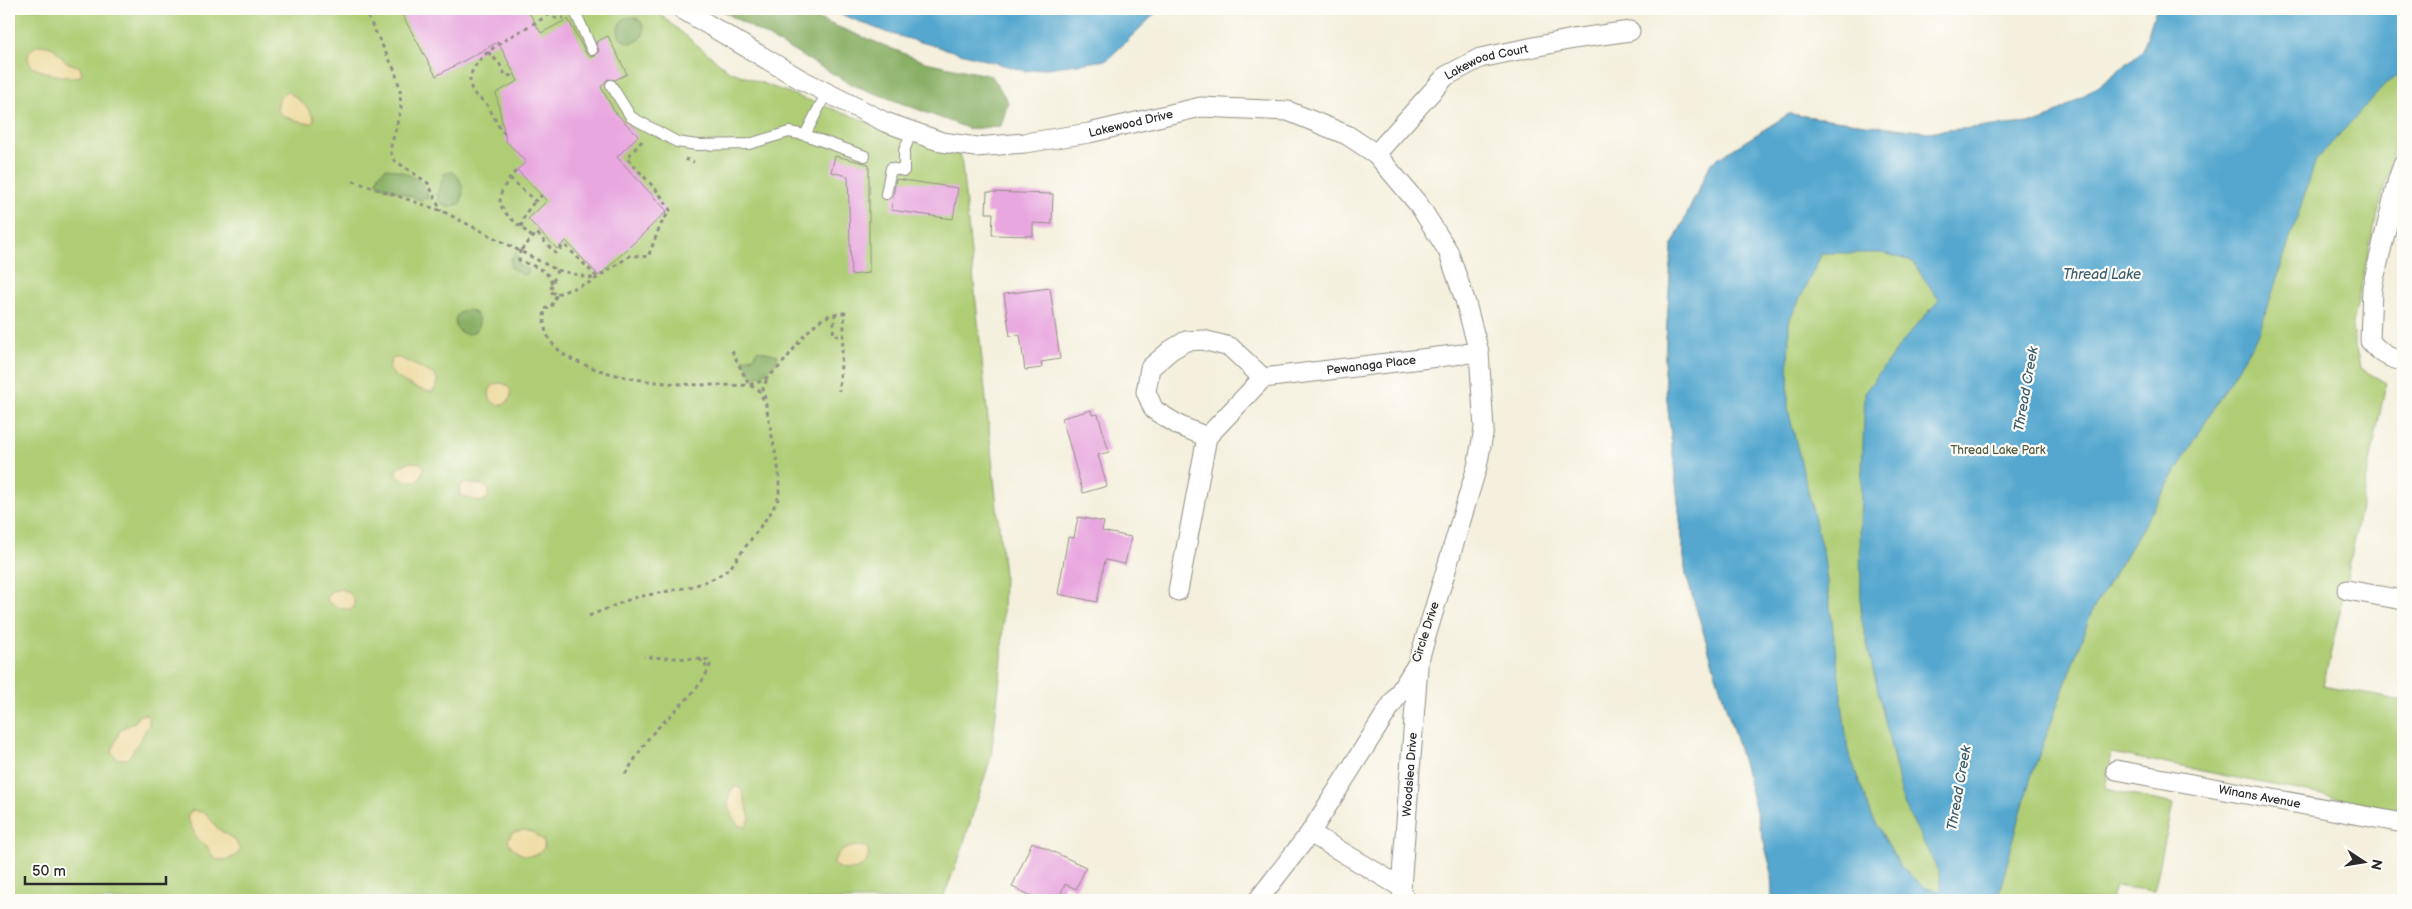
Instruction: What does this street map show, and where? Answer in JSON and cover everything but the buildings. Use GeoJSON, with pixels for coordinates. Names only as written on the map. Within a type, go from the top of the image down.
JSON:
{"type":"FeatureCollection","features":[{"type":"Feature","properties":{"kind":"street","name":"Lakewood Drive"},"geometry":{"type":"LineString","coordinates":[[682,9],[827,92],[885,122],[942,142],[976,147],[1025,143],[1089,133],[1201,107],[1288,111],[1347,135],[1376,154],[1420,205],[1448,251],[1465,300],[1479,352]]}},
{"type":"Feature","properties":{"kind":"street","name":"Lakewood Court"},"geometry":{"type":"LineString","coordinates":[[1376,154],[1446,76],[1480,58],[1573,39],[1630,32]]}},
{"type":"Feature","properties":{"kind":"street"},"geometry":{"type":"LineString","coordinates":[[2396,360],[2378,350],[2370,341],[2372,288],[2403,166]]}},
{"type":"Feature","properties":{"kind":"street"},"geometry":{"type":"LineString","coordinates":[[1178,591],[1207,437],[1263,378],[1230,347],[1203,340],[1186,342],[1171,350],[1150,368],[1146,392],[1154,410],[1180,426],[1207,437]]}},
{"type":"Feature","properties":{"kind":"street","name":"Pewanaga Place"},"geometry":{"type":"LineString","coordinates":[[1263,378],[1479,352]]}},
{"type":"Feature","properties":{"kind":"street","name":"Circle Drive"},"geometry":{"type":"LineString","coordinates":[[1258,900],[1310,833],[1418,663],[1477,467],[1484,419],[1479,352]]}},
{"type":"Feature","properties":{"kind":"street"},"geometry":{"type":"LineString","coordinates":[[2347,590],[2403,600]]}},
{"type":"Feature","properties":{"kind":"street","name":"Woodslea Drive"},"geometry":{"type":"LineString","coordinates":[[1310,833],[1402,894],[1418,663]]}},
{"type":"Feature","properties":{"kind":"street","name":"Winans Avenue"},"geometry":{"type":"LineString","coordinates":[[2116,770],[2403,823]]}},
{"type":"Feature","properties":{"kind":"lane"},"geometry":{"type":"LineString","coordinates":[[574,9],[592,50]]}},
{"type":"Feature","properties":{"kind":"lane"},"geometry":{"type":"LineString","coordinates":[[611,85],[631,117],[677,142],[697,145],[749,144],[789,132],[805,135],[865,156]]}},
{"type":"Feature","properties":{"kind":"lane"},"geometry":{"type":"LineString","coordinates":[[805,135],[827,92]]}},
{"type":"Feature","properties":{"kind":"lane"},"geometry":{"type":"LineString","coordinates":[[886,194],[891,168],[904,171],[904,151],[912,130]]}},
{"type":"Feature","properties":{"kind":"path"},"geometry":{"type":"LineString","coordinates":[[364,9],[395,71],[400,89],[401,110],[390,150],[394,160],[428,183],[432,196],[442,211]]}},
{"type":"Feature","properties":{"kind":"path"},"geometry":{"type":"LineString","coordinates":[[505,134],[498,128],[486,103],[473,93],[469,78],[474,64],[488,52],[553,12]]}},
{"type":"Feature","properties":{"kind":"path"},"geometry":{"type":"LineString","coordinates":[[488,52],[499,64],[506,76],[516,75]]}},
{"type":"Feature","properties":{"kind":"path"},"geometry":{"type":"LineString","coordinates":[[556,270],[550,292],[556,294],[596,278],[631,255],[648,257],[660,226],[670,210],[659,192],[627,158],[643,140],[651,143]]}},
{"type":"Feature","properties":{"kind":"path"},"geometry":{"type":"LineString","coordinates":[[680,157],[694,162]]}},
{"type":"Feature","properties":{"kind":"path"},"geometry":{"type":"LineString","coordinates":[[516,171],[501,193],[500,204],[502,212],[532,237]]}},
{"type":"Feature","properties":{"kind":"path"},"geometry":{"type":"LineString","coordinates":[[510,178],[535,202]]}},
{"type":"Feature","properties":{"kind":"path"},"geometry":{"type":"LineString","coordinates":[[353,181],[442,211],[556,270],[596,278]]}},
{"type":"Feature","properties":{"kind":"path"},"geometry":{"type":"LineString","coordinates":[[521,227],[525,214],[542,196]]}},
{"type":"Feature","properties":{"kind":"path"},"geometry":{"type":"LineString","coordinates":[[552,285],[549,274],[546,271],[519,260],[520,250],[537,232],[555,254],[565,246],[596,278]]}},
{"type":"Feature","properties":{"kind":"path"},"geometry":{"type":"LineString","coordinates":[[556,294],[550,309],[545,308],[543,323],[550,339],[564,354],[573,360],[608,373],[646,382],[691,385],[750,385],[761,381],[782,364],[819,320],[835,313],[844,313],[839,391]]}},
{"type":"Feature","properties":{"kind":"path"},"geometry":{"type":"LineString","coordinates":[[835,313],[834,335],[843,337]]}},
{"type":"Feature","properties":{"kind":"path"},"geometry":{"type":"LineString","coordinates":[[730,347],[750,385],[760,390],[766,404]]}},
{"type":"Feature","properties":{"kind":"path"},"geometry":{"type":"LineString","coordinates":[[589,616],[633,598],[694,586],[717,577],[730,568],[771,512],[780,492],[763,388],[769,374]]}},
{"type":"Feature","properties":{"kind":"path"},"geometry":{"type":"LineString","coordinates":[[625,774],[648,739],[677,706],[691,696],[706,675],[710,665],[708,660],[696,658],[644,657]]}},
{"type":"Feature","properties":{"kind":"green space"},"geometry":{"type":"Polygon","coordinates":[[[9,9],[653,9],[729,71],[961,156],[1004,575],[1002,659],[991,757],[960,855],[942,900],[9,900],[9,9]]]}},
{"type":"Feature","properties":{"kind":"green space"},"geometry":{"type":"Polygon","coordinates":[[[719,9],[799,9],[806,14],[925,62],[992,76],[1008,102],[1001,126],[970,129],[853,85],[719,9]]]}},
{"type":"Feature","properties":{"kind":"green space","name":"Thread Lake"},"geometry":{"type":"Polygon","coordinates":[[[2156,9],[2403,9],[2403,131],[2396,142],[2370,244],[2352,329],[2360,368],[2386,383],[2340,612],[2323,686],[2403,701],[2403,811],[2112,753],[2105,789],[2173,804],[2154,891],[2115,886],[2111,900],[1772,900],[1771,869],[1745,769],[1686,575],[1664,372],[1672,246],[1711,163],[1789,114],[1926,132],[2041,122],[2102,84],[2143,50],[2156,9]]]}},
{"type":"Feature","properties":{"kind":"green space"},"geometry":{"type":"Polygon","coordinates":[[[631,17],[640,21],[644,30],[640,39],[631,43],[622,39],[618,30],[622,21],[631,17]]]}},
{"type":"Feature","properties":{"kind":"green space"},"geometry":{"type":"Polygon","coordinates":[[[386,168],[413,177],[423,186],[428,198],[421,200],[379,185],[377,182],[379,174],[386,168]]]}},
{"type":"Feature","properties":{"kind":"green space"},"geometry":{"type":"Polygon","coordinates":[[[453,172],[461,182],[463,195],[460,204],[447,207],[439,201],[437,194],[445,173],[453,172]]]}},
{"type":"Feature","properties":{"kind":"green space"},"geometry":{"type":"Polygon","coordinates":[[[514,253],[517,253],[518,265],[529,270],[527,274],[524,275],[511,268],[510,260],[514,253]]]}},
{"type":"Feature","properties":{"kind":"green space"},"geometry":{"type":"Polygon","coordinates":[[[467,310],[472,311],[478,317],[478,327],[472,333],[467,334],[462,333],[456,327],[455,322],[456,317],[462,311],[467,310]]]}},
{"type":"Feature","properties":{"kind":"green space"},"geometry":{"type":"Polygon","coordinates":[[[757,350],[778,355],[777,360],[768,370],[753,378],[743,359],[754,357],[757,350]]]}},
{"type":"Feature","properties":{"kind":"sand"},"geometry":{"type":"Polygon","coordinates":[[[310,9],[331,10],[328,16],[321,15],[310,9]]]}},
{"type":"Feature","properties":{"kind":"sand"},"geometry":{"type":"Polygon","coordinates":[[[39,45],[52,48],[65,61],[80,67],[82,75],[77,77],[64,76],[32,67],[28,57],[30,51],[39,45]]]}},
{"type":"Feature","properties":{"kind":"sand"},"geometry":{"type":"Polygon","coordinates":[[[286,92],[298,99],[306,107],[313,116],[312,123],[305,123],[282,116],[277,109],[280,96],[286,92]]]}},
{"type":"Feature","properties":{"kind":"sand"},"geometry":{"type":"Polygon","coordinates":[[[392,358],[400,358],[435,375],[438,382],[433,392],[402,381],[392,373],[389,369],[392,358]]]}},
{"type":"Feature","properties":{"kind":"sand"},"geometry":{"type":"Polygon","coordinates":[[[500,383],[508,386],[511,394],[508,402],[500,405],[492,402],[489,394],[492,386],[500,383]]]}},
{"type":"Feature","properties":{"kind":"sand"},"geometry":{"type":"Polygon","coordinates":[[[410,462],[420,463],[424,467],[420,479],[406,481],[395,472],[399,466],[410,462]]]}},
{"type":"Feature","properties":{"kind":"sand"},"geometry":{"type":"Polygon","coordinates":[[[466,483],[483,485],[489,490],[488,498],[480,502],[459,495],[460,486],[466,483]]]}},
{"type":"Feature","properties":{"kind":"sand"},"geometry":{"type":"Polygon","coordinates":[[[342,589],[353,598],[354,607],[351,610],[340,608],[328,602],[327,597],[331,591],[342,589]]]}},
{"type":"Feature","properties":{"kind":"sand"},"geometry":{"type":"Polygon","coordinates":[[[145,714],[149,716],[149,725],[128,759],[118,759],[112,753],[121,729],[135,722],[138,716],[145,714]]]}},
{"type":"Feature","properties":{"kind":"sand"},"geometry":{"type":"Polygon","coordinates":[[[734,787],[742,790],[750,819],[746,826],[739,826],[729,806],[729,796],[734,787]]]}},
{"type":"Feature","properties":{"kind":"sand"},"geometry":{"type":"Polygon","coordinates":[[[192,810],[206,813],[218,829],[235,840],[240,850],[238,853],[232,858],[225,860],[214,858],[206,845],[197,839],[187,817],[192,810]]]}},
{"type":"Feature","properties":{"kind":"sand"},"geometry":{"type":"Polygon","coordinates":[[[523,830],[532,832],[544,841],[544,848],[540,852],[535,855],[524,855],[515,850],[511,845],[508,840],[512,833],[523,830]]]}},
{"type":"Feature","properties":{"kind":"sand"},"geometry":{"type":"Polygon","coordinates":[[[858,846],[867,847],[867,860],[864,865],[853,870],[846,870],[834,865],[836,857],[842,851],[858,846]]]}},
{"type":"Feature","properties":{"kind":"water"},"geometry":{"type":"Polygon","coordinates":[[[827,9],[1160,9],[1107,60],[1025,71],[888,33],[827,9]]]}},
{"type":"Feature","properties":{"kind":"water","name":"Thread Lake"},"geometry":{"type":"Polygon","coordinates":[[[2156,9],[2403,9],[2403,72],[2385,85],[2316,160],[2259,333],[2092,611],[2030,780],[1997,900],[1772,900],[1771,869],[1745,769],[1686,575],[1664,372],[1672,246],[1711,163],[1789,114],[1926,132],[2041,122],[2102,84],[2143,50],[2156,9]],[[1822,253],[1789,321],[1788,409],[1824,557],[1848,751],[1871,814],[1901,867],[1925,888],[1941,891],[1939,873],[1904,804],[1861,617],[1860,520],[1865,392],[1907,336],[1939,300],[1912,261],[1882,253],[1822,253]]]}},
{"type":"Feature","properties":{"kind":"water label","name":"Thread Creek"},"geometry":{"type":"Point","coordinates":[2026,389]}},
{"type":"Feature","properties":{"kind":"water label","name":"Thread Creek"},"geometry":{"type":"Point","coordinates":[1959,788]}},
{"type":"Feature","properties":{"kind":"park label","name":"Thread Lake Park"},"geometry":{"type":"Point","coordinates":[1998,450]}}]}
